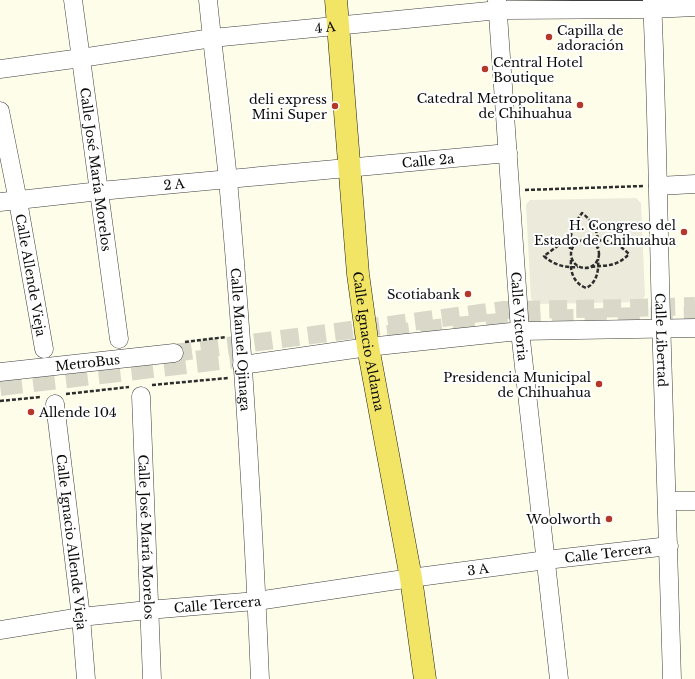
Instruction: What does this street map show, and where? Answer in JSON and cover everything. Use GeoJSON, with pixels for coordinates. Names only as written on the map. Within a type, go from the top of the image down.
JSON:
{"type":"FeatureCollection","features":[{"type":"Feature","properties":{"kind":"main road","name":"Calle Ignacio Aldama"},"geometry":{"type":"LineString","coordinates":[[336,0],[351,157],[358,274],[368,347],[411,578],[425,679]]}},
{"type":"Feature","properties":{"kind":"street","name":"Calle José María Morelos"},"geometry":{"type":"LineString","coordinates":[[73,0],[120,339]]}},
{"type":"Feature","properties":{"kind":"street","name":"Calle Manuel Ojinaga"},"geometry":{"type":"LineString","coordinates":[[208,0],[227,179],[242,371],[257,602],[260,679]]}},
{"type":"Feature","properties":{"kind":"street","name":"4 A"},"geometry":{"type":"LineString","coordinates":[[0,69],[212,38],[338,25],[498,5],[652,4],[695,7]]}},
{"type":"Feature","properties":{"kind":"street","name":"Calle Libertad"},"geometry":{"type":"LineString","coordinates":[[652,4],[672,679]]}},
{"type":"Feature","properties":{"kind":"street","name":"Calle Victoria"},"geometry":{"type":"LineString","coordinates":[[498,5],[520,331],[559,679]]}},
{"type":"Feature","properties":{"kind":"street"},"geometry":{"type":"LineString","coordinates":[[0,111],[18,201]]}},
{"type":"Feature","properties":{"kind":"street","name":"Calle 2a"},"geometry":{"type":"LineString","coordinates":[[351,157],[453,156],[508,153]]}},
{"type":"Feature","properties":{"kind":"street","name":"2 A"},"geometry":{"type":"LineString","coordinates":[[0,202],[227,179],[351,157]]}},
{"type":"Feature","properties":{"kind":"street"},"geometry":{"type":"LineString","coordinates":[[658,186],[695,184]]}},
{"type":"Feature","properties":{"kind":"street","name":"Calle Allende Vieja"},"geometry":{"type":"LineString","coordinates":[[18,201],[44,349]]}},
{"type":"Feature","properties":{"kind":"street"},"geometry":{"type":"LineString","coordinates":[[242,371],[368,347],[520,331],[695,328]]}},
{"type":"Feature","properties":{"kind":"street","name":"MetroBus"},"geometry":{"type":"LineString","coordinates":[[0,372],[174,353]]}},
{"type":"Feature","properties":{"kind":"street","name":"Calle José María Morelos"},"geometry":{"type":"LineString","coordinates":[[141,389],[148,610],[152,679]]}},
{"type":"Feature","properties":{"kind":"street","name":"Calle Ignacio Allende Vieja"},"geometry":{"type":"LineString","coordinates":[[54,398],[81,617],[86,679]]}},
{"type":"Feature","properties":{"kind":"street"},"geometry":{"type":"LineString","coordinates":[[667,501],[695,501]]}},
{"type":"Feature","properties":{"kind":"street","name":"Calle Tercera"},"geometry":{"type":"LineString","coordinates":[[546,560],[669,546]]}},
{"type":"Feature","properties":{"kind":"street","name":"3 A"},"geometry":{"type":"LineString","coordinates":[[411,578],[546,560]]}},
{"type":"Feature","properties":{"kind":"street","name":"Calle Tercera"},"geometry":{"type":"LineString","coordinates":[[0,630],[81,617],[148,610],[257,602],[411,578]]}},
{"type":"Feature","properties":{"kind":"path"},"geometry":{"type":"LineString","coordinates":[[510,190],[658,186]]}},
{"type":"Feature","properties":{"kind":"path"},"geometry":{"type":"LineString","coordinates":[[582,213],[593,224],[598,240],[599,266],[594,281],[591,286],[586,288],[580,286],[576,281],[570,268],[570,238],[574,224],[582,213]]}},
{"type":"Feature","properties":{"kind":"path"},"geometry":{"type":"LineString","coordinates":[[583,239],[592,241],[598,240],[616,243],[629,254],[626,258],[610,266],[589,268],[570,268],[553,263],[544,256],[559,245],[583,239]]}},
{"type":"Feature","properties":{"kind":"path"},"geometry":{"type":"LineString","coordinates":[[570,252],[572,247],[579,241]]}},
{"type":"Feature","properties":{"kind":"path"},"geometry":{"type":"LineString","coordinates":[[592,241],[598,249]]}},
{"type":"Feature","properties":{"kind":"path"},"geometry":{"type":"LineString","coordinates":[[589,268],[598,258]]}},
{"type":"Feature","properties":{"kind":"path"},"geometry":{"type":"LineString","coordinates":[[571,259],[579,267]]}},
{"type":"Feature","properties":{"kind":"path"},"geometry":{"type":"LineString","coordinates":[[0,401],[54,398],[141,389],[242,371]]}},
{"type":"Feature","properties":{"kind":"shaded area"},"geometry":{"type":"Polygon","coordinates":[[[636,198],[641,203],[645,296],[640,302],[536,304],[531,299],[526,205],[530,200],[636,198]]]}},
{"type":"Feature","properties":{"kind":"tunnel"},"geometry":{"type":"LineString","coordinates":[[174,353],[504,310],[695,306]]}},
{"type":"Feature","properties":{"kind":"tunnel"},"geometry":{"type":"LineString","coordinates":[[355,341],[444,329],[512,323],[594,319],[695,317]]}},
{"type":"Feature","properties":{"kind":"tunnel"},"geometry":{"type":"LineString","coordinates":[[0,385],[262,354]]}},
{"type":"Feature","properties":{"kind":"place","name":"Capilla de adoración"},"geometry":{"type":"Point","coordinates":[549,37]}},
{"type":"Feature","properties":{"kind":"place","name":"Central Hotel Boutique"},"geometry":{"type":"Point","coordinates":[485,69]}},
{"type":"Feature","properties":{"kind":"place","name":"Catedral Metropolitana de Chihuahua"},"geometry":{"type":"Point","coordinates":[580,105]}},
{"type":"Feature","properties":{"kind":"place","name":"deli express Mini Super"},"geometry":{"type":"Point","coordinates":[335,106]}},
{"type":"Feature","properties":{"kind":"place","name":"H. Congreso del Estado de Chihuahua"},"geometry":{"type":"Point","coordinates":[684,232]}},
{"type":"Feature","properties":{"kind":"place","name":"Scotiabank"},"geometry":{"type":"Point","coordinates":[468,294]}},
{"type":"Feature","properties":{"kind":"place","name":"Presidencia Municipal de Chihuahua"},"geometry":{"type":"Point","coordinates":[599,384]}},
{"type":"Feature","properties":{"kind":"place","name":"Allende 104"},"geometry":{"type":"Point","coordinates":[31,412]}},
{"type":"Feature","properties":{"kind":"place","name":"Woolworth"},"geometry":{"type":"Point","coordinates":[609,519]}}]}
